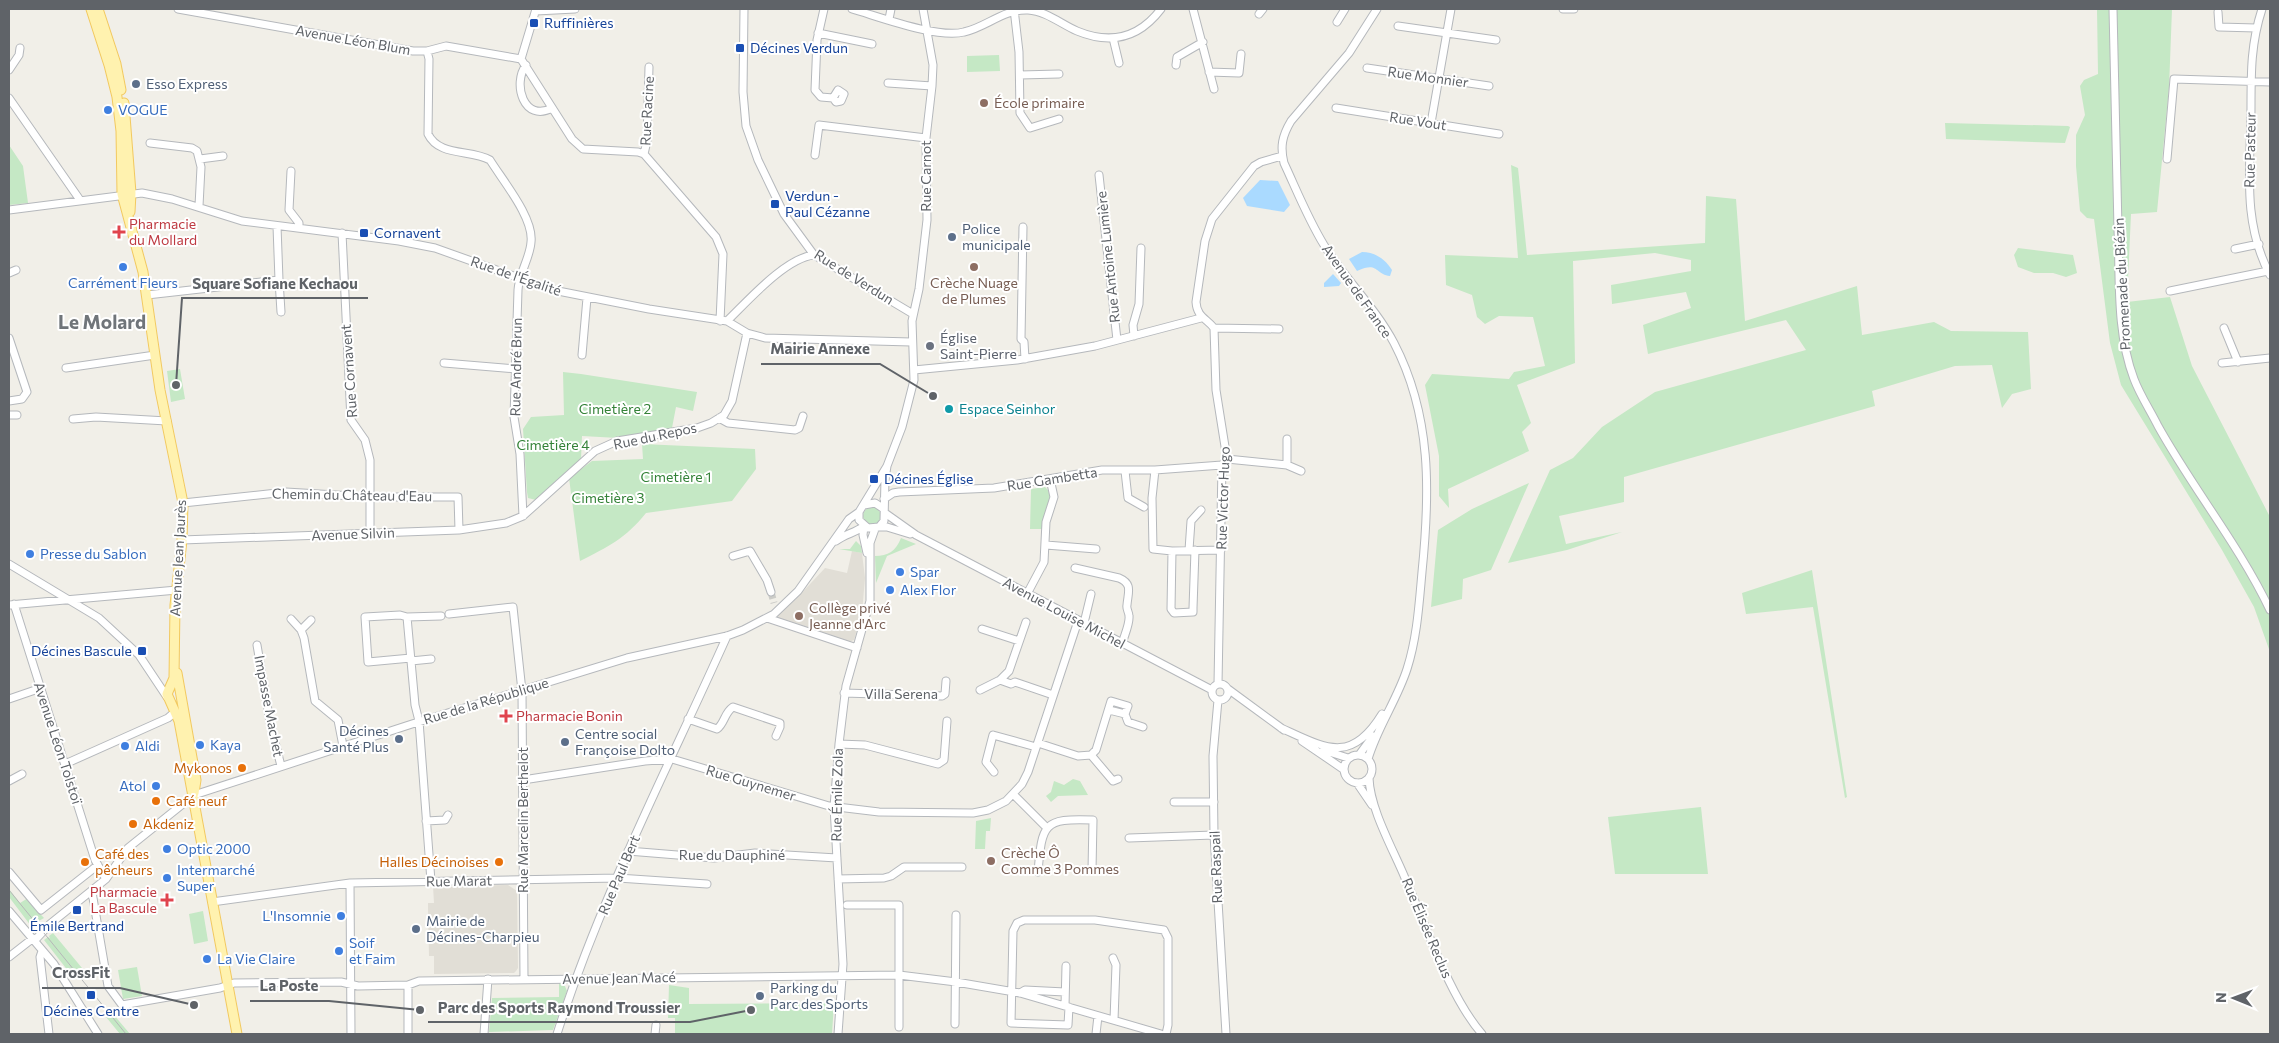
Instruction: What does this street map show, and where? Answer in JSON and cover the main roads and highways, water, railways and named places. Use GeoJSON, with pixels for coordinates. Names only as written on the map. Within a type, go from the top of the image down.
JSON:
{"type":"FeatureCollection","features":[{"type":"Feature","properties":{"kind":"main road","name":"Avenue Jean Jaurès"},"geometry":{"type":"LineString","coordinates":[[91,9],[117,97],[130,217],[147,295],[167,421],[183,503],[182,540],[177,590],[174,678],[171,688],[167,691],[179,721],[237,1034]]}},
{"type":"Feature","properties":{"kind":"main road","name":"Avenue Jean Jaurès"},"geometry":{"type":"LineString","coordinates":[[98,9],[116,64],[123,96],[128,131],[127,194]]}},
{"type":"Feature","properties":{"kind":"main road","name":"Avenue Jean Jaurès"},"geometry":{"type":"LineString","coordinates":[[175,665],[196,780],[194,795]]}},
{"type":"Feature","properties":{"kind":"main road"},"geometry":{"type":"LineString","coordinates":[[171,688],[176,688],[180,693]]}},
{"type":"Feature","properties":{"kind":"water"},"geometry":{"type":"Polygon","coordinates":[[[1260,180],[1278,181],[1290,205],[1284,212],[1247,206],[1243,198],[1260,180]]]}},
{"type":"Feature","properties":{"kind":"water"},"geometry":{"type":"Polygon","coordinates":[[[1362,252],[1371,253],[1383,259],[1392,270],[1390,276],[1369,267],[1357,271],[1349,259],[1362,252]]]}},
{"type":"Feature","properties":{"kind":"water"},"geometry":{"type":"Polygon","coordinates":[[[1333,274],[1341,283],[1339,286],[1324,287],[1324,283],[1333,274]]]}},
{"type":"Feature","properties":{"kind":"tunnel"},"geometry":{"type":"LineString","coordinates":[[771,592],[774,603]]}},
{"type":"Feature","properties":{"kind":"tram line"},"geometry":{"type":"LineString","coordinates":[[9,890],[126,1034]]}},
{"type":"Feature","properties":{"kind":"place","name":"Ruffinières"},"geometry":{"type":"Point","coordinates":[534,23]}},
{"type":"Feature","properties":{"kind":"place","name":"Décines Verdun"},"geometry":{"type":"Point","coordinates":[740,48]}},
{"type":"Feature","properties":{"kind":"place","name":"Esso Express"},"geometry":{"type":"Point","coordinates":[136,84]}},
{"type":"Feature","properties":{"kind":"place","name":"École primaire"},"geometry":{"type":"Point","coordinates":[984,103]}},
{"type":"Feature","properties":{"kind":"place","name":"VOGUE"},"geometry":{"type":"Point","coordinates":[108,110]}},
{"type":"Feature","properties":{"kind":"place","name":"Verdun - Paul Cézanne"},"geometry":{"type":"Point","coordinates":[775,204]}},
{"type":"Feature","properties":{"kind":"place","name":"Pharmacie du Mollard"},"geometry":{"type":"Point","coordinates":[119,232]}},
{"type":"Feature","properties":{"kind":"place","name":"Cornavent"},"geometry":{"type":"Point","coordinates":[364,233]}},
{"type":"Feature","properties":{"kind":"place","name":"Police municipale"},"geometry":{"type":"Point","coordinates":[952,237]}},
{"type":"Feature","properties":{"kind":"place","name":"Carrément Fleurs"},"geometry":{"type":"Point","coordinates":[123,267]}},
{"type":"Feature","properties":{"kind":"place","name":"Crèche Nuage de Plumes"},"geometry":{"type":"Point","coordinates":[974,267]}},
{"type":"Feature","properties":{"kind":"place","name":"Église Saint-Pierre"},"geometry":{"type":"Point","coordinates":[930,346]}},
{"type":"Feature","properties":{"kind":"place","name":"Square Sofiane Kechaou"},"geometry":{"type":"Point","coordinates":[176,385]}},
{"type":"Feature","properties":{"kind":"place","name":"Mairie Annexe"},"geometry":{"type":"Point","coordinates":[933,396]}},
{"type":"Feature","properties":{"kind":"place","name":"Espace Seinhor"},"geometry":{"type":"Point","coordinates":[949,409]}},
{"type":"Feature","properties":{"kind":"place","name":"Décines Église"},"geometry":{"type":"Point","coordinates":[874,479]}},
{"type":"Feature","properties":{"kind":"place","name":"Presse du Sablon"},"geometry":{"type":"Point","coordinates":[30,554]}},
{"type":"Feature","properties":{"kind":"place","name":"Spar"},"geometry":{"type":"Point","coordinates":[900,572]}},
{"type":"Feature","properties":{"kind":"place","name":"Alex Flor"},"geometry":{"type":"Point","coordinates":[890,590]}},
{"type":"Feature","properties":{"kind":"place","name":"Collège privé Jeanne d'Arc"},"geometry":{"type":"Point","coordinates":[799,616]}},
{"type":"Feature","properties":{"kind":"place","name":"Décines Bascule"},"geometry":{"type":"Point","coordinates":[142,651]}},
{"type":"Feature","properties":{"kind":"place","name":"Pharmacie Bonin"},"geometry":{"type":"Point","coordinates":[506,716]}},
{"type":"Feature","properties":{"kind":"place","name":"Décines Santé Plus"},"geometry":{"type":"Point","coordinates":[399,739]}},
{"type":"Feature","properties":{"kind":"place","name":"Centre social Françoise Dolto"},"geometry":{"type":"Point","coordinates":[565,742]}},
{"type":"Feature","properties":{"kind":"place","name":"Kaya"},"geometry":{"type":"Point","coordinates":[200,745]}},
{"type":"Feature","properties":{"kind":"place","name":"Aldi"},"geometry":{"type":"Point","coordinates":[125,746]}},
{"type":"Feature","properties":{"kind":"place","name":"Mykonos"},"geometry":{"type":"Point","coordinates":[242,768]}},
{"type":"Feature","properties":{"kind":"place","name":"Atol"},"geometry":{"type":"Point","coordinates":[156,786]}},
{"type":"Feature","properties":{"kind":"place","name":"Café neuf"},"geometry":{"type":"Point","coordinates":[156,801]}},
{"type":"Feature","properties":{"kind":"place","name":"Akdeniz"},"geometry":{"type":"Point","coordinates":[133,824]}},
{"type":"Feature","properties":{"kind":"place","name":"Optic 2000"},"geometry":{"type":"Point","coordinates":[167,849]}},
{"type":"Feature","properties":{"kind":"place","name":"Crèche Ô Comme 3 Pommes"},"geometry":{"type":"Point","coordinates":[991,861]}},
{"type":"Feature","properties":{"kind":"place","name":"Café des pêcheurs"},"geometry":{"type":"Point","coordinates":[85,862]}},
{"type":"Feature","properties":{"kind":"place","name":"Halles Décinoises"},"geometry":{"type":"Point","coordinates":[499,862]}},
{"type":"Feature","properties":{"kind":"place","name":"Intermarché Super"},"geometry":{"type":"Point","coordinates":[167,878]}},
{"type":"Feature","properties":{"kind":"place","name":"Pharmacie La Bascule"},"geometry":{"type":"Point","coordinates":[167,900]}},
{"type":"Feature","properties":{"kind":"place","name":"Émile Bertrand"},"geometry":{"type":"Point","coordinates":[77,910]}},
{"type":"Feature","properties":{"kind":"place","name":"L'Insomnie"},"geometry":{"type":"Point","coordinates":[341,916]}},
{"type":"Feature","properties":{"kind":"place","name":"Mairie de Décines-Charpieu"},"geometry":{"type":"Point","coordinates":[416,929]}},
{"type":"Feature","properties":{"kind":"place","name":"Soif et Faim"},"geometry":{"type":"Point","coordinates":[339,951]}},
{"type":"Feature","properties":{"kind":"place","name":"La Vie Claire"},"geometry":{"type":"Point","coordinates":[207,959]}},
{"type":"Feature","properties":{"kind":"place","name":"Décines Centre"},"geometry":{"type":"Point","coordinates":[91,995]}},
{"type":"Feature","properties":{"kind":"place","name":"Parking du Parc des Sports"},"geometry":{"type":"Point","coordinates":[760,996]}},
{"type":"Feature","properties":{"kind":"place","name":"CrossFit"},"geometry":{"type":"Point","coordinates":[194,1005]}},
{"type":"Feature","properties":{"kind":"place","name":"La Poste"},"geometry":{"type":"Point","coordinates":[420,1010]}},
{"type":"Feature","properties":{"kind":"place","name":"Parc des Sports Raymond Troussier"},"geometry":{"type":"Point","coordinates":[751,1010]}},
{"type":"Feature","properties":{"kind":"district","name":"Le Molard"},"geometry":{"type":"Point","coordinates":[102,322]}},
{"type":"Feature","properties":{"kind":"park label","name":"Cimetière 2"},"geometry":{"type":"Point","coordinates":[615,409]}},
{"type":"Feature","properties":{"kind":"park label","name":"Cimetière 4"},"geometry":{"type":"Point","coordinates":[553,445]}},
{"type":"Feature","properties":{"kind":"park label","name":"Cimetière 1"},"geometry":{"type":"Point","coordinates":[676,477]}},
{"type":"Feature","properties":{"kind":"park label","name":"Cimetière 3"},"geometry":{"type":"Point","coordinates":[608,498]}}]}
